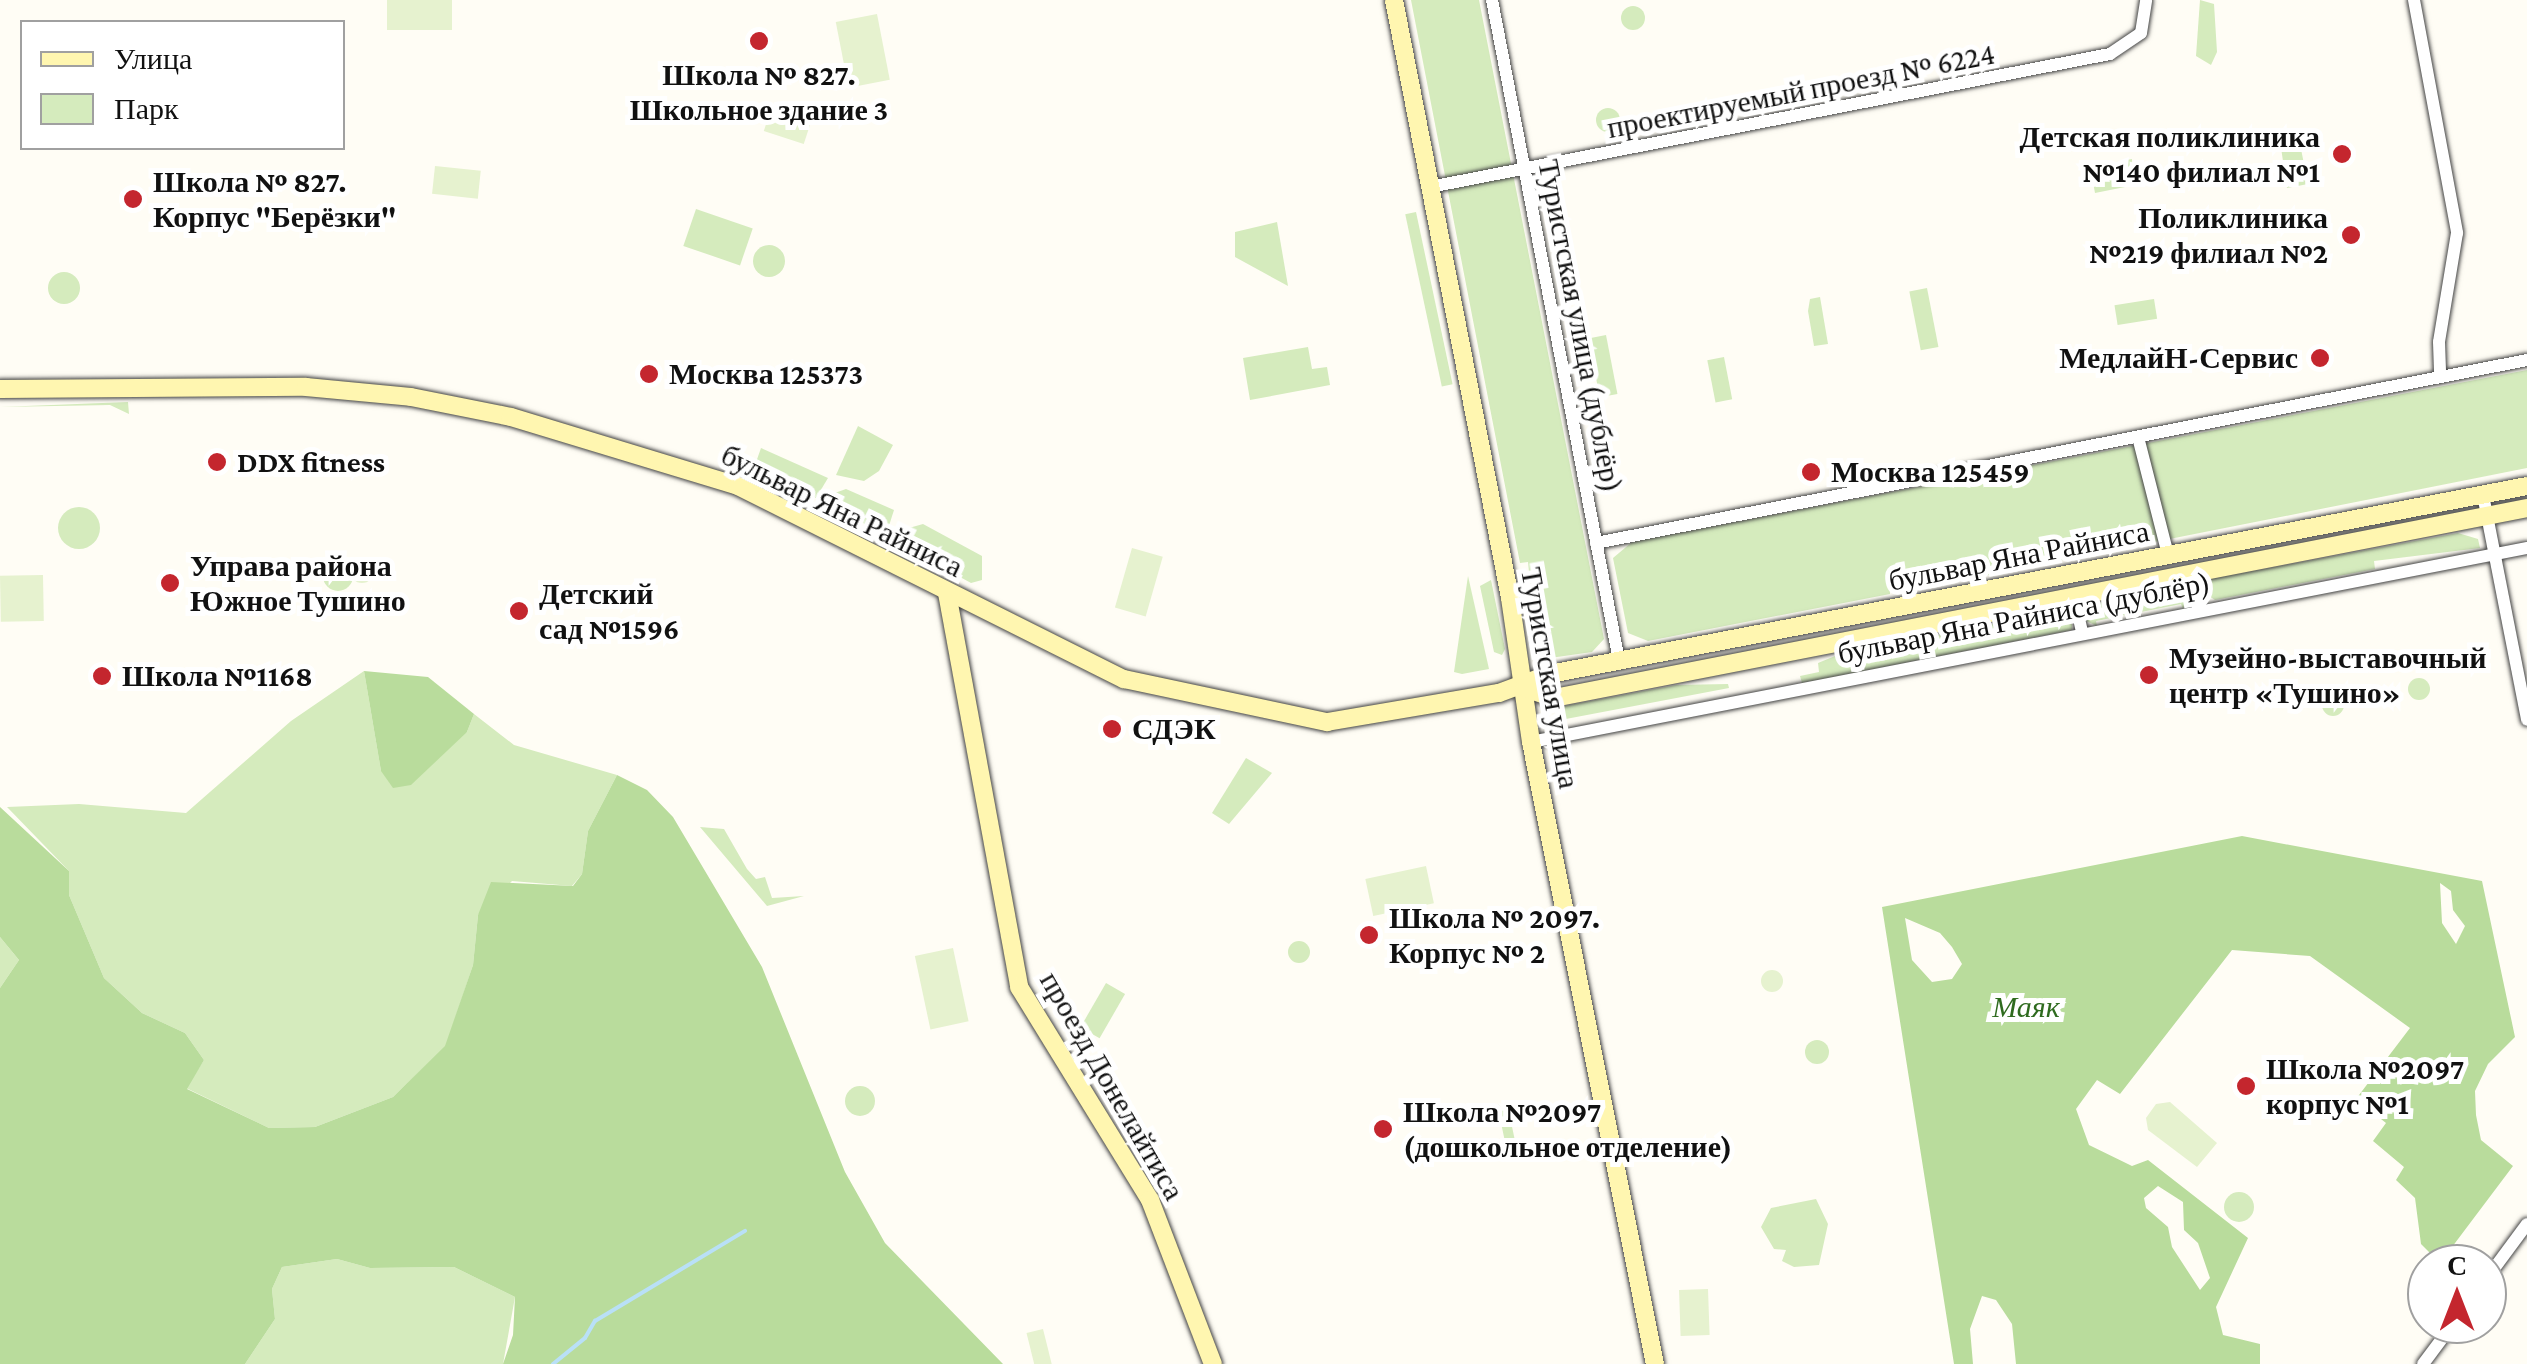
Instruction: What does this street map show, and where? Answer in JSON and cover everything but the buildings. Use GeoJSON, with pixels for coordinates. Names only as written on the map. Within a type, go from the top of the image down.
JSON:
{"type":"FeatureCollection","features":[{"type":"Feature","properties":{"kind":"main road","name":"Туристская улица"},"geometry":{"type":"LineString","coordinates":[[1394,0],[1531,742],[1655,1364]]}},
{"type":"Feature","properties":{"kind":"main road","name":"бульвар Яна Райниса"},"geometry":{"type":"LineString","coordinates":[[0,389],[306,386],[469,407],[712,476],[1124,679],[1274,716],[1350,722],[1524,688],[1550,674],[2527,486]]}},
{"type":"Feature","properties":{"kind":"main road","name":"бульвар Яна Райниса"},"geometry":{"type":"LineString","coordinates":[[1524,688],[1554,698],[2527,508]]}},
{"type":"Feature","properties":{"kind":"main road","name":"проезд Донелайтиса"},"geometry":{"type":"LineString","coordinates":[[947,593],[1020,987],[1150,1200],[1213,1364]]}},
{"type":"Feature","properties":{"kind":"street","name":"Туристская улица (дублёр)"},"geometry":{"type":"LineString","coordinates":[[1492,0],[1620,661]]}},
{"type":"Feature","properties":{"kind":"street","name":"проектируемый проезд № 6224"},"geometry":{"type":"LineString","coordinates":[[1430,187],[2110,54],[2141,33],[2146,0]]}},
{"type":"Feature","properties":{"kind":"street"},"geometry":{"type":"LineString","coordinates":[[2414,0],[2457,233],[2439,342],[2440,377]]}},
{"type":"Feature","properties":{"kind":"street"},"geometry":{"type":"LineString","coordinates":[[1596,542],[2527,360]]}},
{"type":"Feature","properties":{"kind":"street"},"geometry":{"type":"LineString","coordinates":[[2138,436],[2168,555]]}},
{"type":"Feature","properties":{"kind":"street"},"geometry":{"type":"LineString","coordinates":[[2483,495],[2527,720]]}},
{"type":"Feature","properties":{"kind":"street","name":"бульвар Яна Райниса (дублёр)"},"geometry":{"type":"LineString","coordinates":[[1531,742],[2198,608],[2527,548]]}},
{"type":"Feature","properties":{"kind":"street"},"geometry":{"type":"LineString","coordinates":[[2192,574],[2198,608]]}},
{"type":"Feature","properties":{"kind":"street"},"geometry":{"type":"LineString","coordinates":[[2074,598],[2082,633]]}},
{"type":"Feature","properties":{"kind":"street"},"geometry":{"type":"LineString","coordinates":[[2507,1251],[2527,1224]]}},
{"type":"Feature","properties":{"kind":"green space"},"geometry":{"type":"Polygon","coordinates":[[[387,0],[452,0],[452,30],[387,30],[387,0]]]}},
{"type":"Feature","properties":{"kind":"green space"},"geometry":{"type":"Polygon","coordinates":[[[1411,0],[1479,0],[1604,639],[1592,652],[1550,658],[1536,645],[1528,562],[1520,563],[1411,0]]]}},
{"type":"Feature","properties":{"kind":"green space"},"geometry":{"type":"Polygon","coordinates":[[[2200,0],[2214,4],[2217,52],[2211,65],[2196,56],[2200,0]]]}},
{"type":"Feature","properties":{"kind":"green space"},"geometry":{"type":"Polygon","coordinates":[[[1633,6],[1645,18],[1633,30],[1621,18],[1633,6]]]}},
{"type":"Feature","properties":{"kind":"green space"},"geometry":{"type":"Polygon","coordinates":[[[877,14],[890,80],[849,88],[836,22],[877,14]]]}},
{"type":"Feature","properties":{"kind":"green space"},"geometry":{"type":"Polygon","coordinates":[[[1608,108],[1620,120],[1608,132],[1596,120],[1608,108]]]}},
{"type":"Feature","properties":{"kind":"green space"},"geometry":{"type":"Polygon","coordinates":[[[770,112],[810,125],[804,144],[764,131],[770,112]]]}},
{"type":"Feature","properties":{"kind":"green space"},"geometry":{"type":"Polygon","coordinates":[[[2308,134],[2311,147],[2301,149],[2308,184],[2287,188],[2280,141],[2308,134]]]}},
{"type":"Feature","properties":{"kind":"green space"},"geometry":{"type":"Polygon","coordinates":[[[2132,159],[2130,186],[2095,193],[2090,167],[2132,159]]]}},
{"type":"Feature","properties":{"kind":"green space"},"geometry":{"type":"Polygon","coordinates":[[[435,166],[481,171],[478,199],[432,194],[435,166]]]}},
{"type":"Feature","properties":{"kind":"green space"},"geometry":{"type":"Polygon","coordinates":[[[696,209],[753,229],[740,265],[683,246],[696,209]]]}},
{"type":"Feature","properties":{"kind":"green space"},"geometry":{"type":"Polygon","coordinates":[[[1416,212],[1453,384],[1442,386],[1405,214],[1416,212]]]}},
{"type":"Feature","properties":{"kind":"green space"},"geometry":{"type":"Polygon","coordinates":[[[1277,222],[1288,286],[1235,257],[1235,232],[1277,222]]]}},
{"type":"Feature","properties":{"kind":"green space"},"geometry":{"type":"Polygon","coordinates":[[[769,245],[781,249],[785,261],[781,273],[769,277],[757,273],[753,261],[757,249],[769,245]]]}},
{"type":"Feature","properties":{"kind":"green space"},"geometry":{"type":"Polygon","coordinates":[[[64,272],[75,277],[80,288],[75,299],[64,304],[53,299],[48,288],[53,277],[64,272]]]}},
{"type":"Feature","properties":{"kind":"green space"},"geometry":{"type":"Polygon","coordinates":[[[1927,288],[1938,347],[1921,350],[1909,291],[1927,288]]]}},
{"type":"Feature","properties":{"kind":"green space"},"geometry":{"type":"Polygon","coordinates":[[[1820,297],[1828,344],[1814,346],[1808,311],[1810,299],[1820,297]]]}},
{"type":"Feature","properties":{"kind":"green space"},"geometry":{"type":"Polygon","coordinates":[[[2154,299],[2157,319],[2118,325],[2114,305],[2154,299]]]}},
{"type":"Feature","properties":{"kind":"green space"},"geometry":{"type":"Polygon","coordinates":[[[1606,335],[1617,394],[1600,397],[1588,338],[1606,335]]]}},
{"type":"Feature","properties":{"kind":"green space"},"geometry":{"type":"Polygon","coordinates":[[[1308,347],[1312,369],[1327,367],[1330,385],[1250,400],[1243,358],[1308,347]]]}},
{"type":"Feature","properties":{"kind":"green space"},"geometry":{"type":"Polygon","coordinates":[[[1724,357],[1732,399],[1716,402],[1707,360],[1724,357]]]}},
{"type":"Feature","properties":{"kind":"green space"},"geometry":{"type":"Polygon","coordinates":[[[2527,370],[2527,468],[1923,588],[1910,584],[1890,588],[1890,594],[1648,641],[1628,633],[1613,558],[1632,542],[2527,370]]]}},
{"type":"Feature","properties":{"kind":"green space"},"geometry":{"type":"Polygon","coordinates":[[[128,402],[129,414],[110,405],[0,407],[128,402]]]}},
{"type":"Feature","properties":{"kind":"green space"},"geometry":{"type":"Polygon","coordinates":[[[858,426],[893,445],[879,471],[864,481],[836,475],[858,426]]]}},
{"type":"Feature","properties":{"kind":"green space"},"geometry":{"type":"Polygon","coordinates":[[[761,448],[828,478],[816,498],[754,468],[761,448]]]}},
{"type":"Feature","properties":{"kind":"green space"},"geometry":{"type":"Polygon","coordinates":[[[846,489],[894,510],[886,535],[828,505],[832,494],[846,489]]]}},
{"type":"Feature","properties":{"kind":"green space"},"geometry":{"type":"Polygon","coordinates":[[[79,507],[94,513],[100,528],[94,543],[79,549],[64,543],[58,528],[64,513],[79,507]]]}},
{"type":"Feature","properties":{"kind":"green space"},"geometry":{"type":"Polygon","coordinates":[[[923,524],[982,556],[982,580],[971,583],[907,548],[909,528],[923,524]]]}},
{"type":"Feature","properties":{"kind":"green space"},"geometry":{"type":"Polygon","coordinates":[[[2458,533],[2478,539],[2480,548],[2374,561],[2375,569],[2215,600],[2200,590],[2210,579],[2458,533]]]}},
{"type":"Feature","properties":{"kind":"green space"},"geometry":{"type":"Polygon","coordinates":[[[1132,548],[1163,557],[1146,616],[1115,608],[1132,548]]]}},
{"type":"Feature","properties":{"kind":"green space"},"geometry":{"type":"Polygon","coordinates":[[[362,559],[374,571],[362,583],[350,571],[362,559]]]}},
{"type":"Feature","properties":{"kind":"green space"},"geometry":{"type":"Polygon","coordinates":[[[338,561],[348,566],[353,576],[348,586],[338,591],[328,586],[323,576],[328,566],[338,561]]]}},
{"type":"Feature","properties":{"kind":"green space"},"geometry":{"type":"Polygon","coordinates":[[[43,575],[44,621],[1,622],[0,576],[43,575]]]}},
{"type":"Feature","properties":{"kind":"green space"},"geometry":{"type":"Polygon","coordinates":[[[1468,576],[1489,669],[1462,674],[1454,672],[1468,576]]]}},
{"type":"Feature","properties":{"kind":"green space"},"geometry":{"type":"Polygon","coordinates":[[[1491,580],[1505,649],[1502,655],[1494,652],[1480,586],[1491,580]]]}},
{"type":"Feature","properties":{"kind":"green space"},"geometry":{"type":"Polygon","coordinates":[[[2176,586],[2190,594],[2183,609],[2181,604],[2096,621],[2097,626],[2084,620],[2091,604],[2176,586]]]}},
{"type":"Feature","properties":{"kind":"green space"},"geometry":{"type":"Polygon","coordinates":[[[2064,610],[2072,612],[2072,630],[1802,683],[1800,676],[1819,672],[1818,663],[1840,654],[2064,610]]]}},
{"type":"Feature","properties":{"kind":"green space"},"geometry":{"type":"Polygon","coordinates":[[[364,671],[381,771],[467,732],[474,714],[514,745],[617,775],[588,831],[582,874],[572,886],[512,881],[478,915],[473,965],[446,1046],[393,1097],[315,1127],[269,1128],[186,1088],[204,1060],[185,1033],[142,1013],[104,978],[69,895],[69,871],[7,807],[79,804],[186,813],[291,721],[364,671]]]}},
{"type":"Feature","properties":{"kind":"green space"},"geometry":{"type":"Polygon","coordinates":[[[364,671],[428,677],[474,714],[467,732],[411,785],[393,788],[381,771],[364,671]]]}},
{"type":"Feature","properties":{"kind":"green space"},"geometry":{"type":"Polygon","coordinates":[[[2419,678],[2427,681],[2427,697],[2419,700],[2411,697],[2408,689],[2411,681],[2419,678]]]}},
{"type":"Feature","properties":{"kind":"green space"},"geometry":{"type":"Polygon","coordinates":[[[1728,684],[1729,688],[1550,722],[1564,706],[1676,685],[1728,684]]]}},
{"type":"Feature","properties":{"kind":"green space"},"geometry":{"type":"Polygon","coordinates":[[[2333,694],[2341,697],[2341,713],[2333,716],[2325,713],[2322,705],[2325,697],[2333,694]]]}},
{"type":"Feature","properties":{"kind":"green space"},"geometry":{"type":"Polygon","coordinates":[[[1246,758],[1272,773],[1229,824],[1212,813],[1246,758]]]}},
{"type":"Feature","properties":{"kind":"green space"},"geometry":{"type":"Polygon","coordinates":[[[617,775],[647,790],[673,817],[762,967],[845,1172],[885,1243],[1003,1364],[503,1364],[513,1335],[515,1297],[454,1267],[370,1268],[337,1259],[282,1267],[272,1289],[275,1319],[245,1364],[0,1364],[0,988],[19,960],[0,937],[0,807],[69,871],[69,895],[104,978],[142,1013],[185,1033],[204,1060],[187,1089],[269,1128],[315,1127],[393,1097],[445,1046],[473,965],[478,915],[491,882],[573,886],[582,874],[588,831],[617,775]]]}},
{"type":"Feature","properties":{"kind":"green space"},"geometry":{"type":"Polygon","coordinates":[[[700,827],[724,829],[747,869],[756,879],[765,877],[772,898],[804,896],[767,906],[700,827]]]}},
{"type":"Feature","properties":{"kind":"green space","name":"Маяк"},"geometry":{"type":"Polygon","coordinates":[[[2242,836],[2482,881],[2515,1037],[2488,1064],[2475,1091],[2476,1115],[2481,1140],[2513,1166],[2454,1244],[2421,1244],[2415,1198],[2396,1180],[2404,1167],[2373,1141],[2386,1123],[2356,1099],[2410,1028],[2310,956],[2232,950],[2120,1094],[2097,1080],[2076,1109],[2089,1145],[2132,1166],[2148,1160],[2248,1238],[2216,1307],[2223,1335],[2260,1344],[2260,1364],[2016,1364],[2012,1324],[1996,1300],[1982,1296],[1970,1329],[1973,1364],[1954,1364],[1882,907],[2242,836]],[[2440,883],[2442,923],[2456,944],[2465,926],[2453,910],[2451,891],[2440,883]],[[1905,918],[1912,960],[1932,982],[1952,979],[1962,964],[1952,947],[1940,933],[1905,918]],[[2158,1186],[2144,1198],[2146,1208],[2168,1227],[2172,1247],[2200,1290],[2210,1278],[2198,1243],[2184,1230],[2183,1202],[2158,1186]]]}},
{"type":"Feature","properties":{"kind":"green space"},"geometry":{"type":"Polygon","coordinates":[[[1426,866],[1434,903],[1373,916],[1365,879],[1426,866]]]}},
{"type":"Feature","properties":{"kind":"green space"},"geometry":{"type":"Polygon","coordinates":[[[0,937],[19,960],[0,988],[0,937]]]}},
{"type":"Feature","properties":{"kind":"green space"},"geometry":{"type":"Polygon","coordinates":[[[1299,941],[1307,944],[1307,960],[1299,963],[1291,960],[1288,952],[1291,944],[1299,941]]]}},
{"type":"Feature","properties":{"kind":"green space"},"geometry":{"type":"Polygon","coordinates":[[[953,948],[969,1021],[930,1029],[915,956],[953,948]]]}},
{"type":"Feature","properties":{"kind":"green space"},"geometry":{"type":"Polygon","coordinates":[[[1772,970],[1780,973],[1780,989],[1772,992],[1764,989],[1761,981],[1764,973],[1772,970]]]}},
{"type":"Feature","properties":{"kind":"green space"},"geometry":{"type":"Polygon","coordinates":[[[1106,983],[1125,994],[1100,1038],[1080,1027],[1106,983]]]}},
{"type":"Feature","properties":{"kind":"green space"},"geometry":{"type":"Polygon","coordinates":[[[1817,1040],[1826,1043],[1826,1061],[1817,1064],[1808,1061],[1805,1052],[1808,1043],[1817,1040]]]}},
{"type":"Feature","properties":{"kind":"green space"},"geometry":{"type":"Polygon","coordinates":[[[860,1086],[874,1095],[875,1101],[866,1115],[860,1116],[846,1107],[845,1101],[854,1087],[860,1086]]]}},
{"type":"Feature","properties":{"kind":"green space"},"geometry":{"type":"Polygon","coordinates":[[[2170,1102],[2217,1143],[2197,1167],[2148,1130],[2146,1118],[2156,1104],[2170,1102]]]}},
{"type":"Feature","properties":{"kind":"green space"},"geometry":{"type":"Polygon","coordinates":[[[1507,1103],[1515,1141],[1505,1143],[1497,1105],[1507,1103]]]}},
{"type":"Feature","properties":{"kind":"green space"},"geometry":{"type":"Polygon","coordinates":[[[2239,1192],[2253,1201],[2254,1207],[2245,1221],[2239,1222],[2225,1213],[2224,1207],[2233,1193],[2239,1192]]]}},
{"type":"Feature","properties":{"kind":"green space"},"geometry":{"type":"Polygon","coordinates":[[[1816,1199],[1828,1224],[1819,1265],[1794,1267],[1782,1261],[1786,1250],[1774,1249],[1761,1227],[1771,1208],[1816,1199]]]}},
{"type":"Feature","properties":{"kind":"green space"},"geometry":{"type":"Polygon","coordinates":[[[337,1259],[370,1268],[454,1267],[515,1297],[503,1364],[245,1364],[275,1319],[272,1289],[282,1267],[337,1259]]]}},
{"type":"Feature","properties":{"kind":"green space"},"geometry":{"type":"Polygon","coordinates":[[[1708,1289],[1710,1335],[1681,1336],[1679,1290],[1708,1289]]]}},
{"type":"Feature","properties":{"kind":"green space"},"geometry":{"type":"Polygon","coordinates":[[[1043,1329],[1052,1364],[1034,1364],[1027,1333],[1043,1329]]]}},
{"type":"Feature","properties":{"kind":"waterway"},"geometry":{"type":"LineString","coordinates":[[553,1364],[585,1338],[595,1321],[745,1231]]}},
{"type":"Feature","properties":{"kind":"place","name":"Школа № 827. Школьное здание 3"},"geometry":{"type":"Point","coordinates":[759,41]}},
{"type":"Feature","properties":{"kind":"place","name":"Детская поликлиника №140 филиал №1"},"geometry":{"type":"Point","coordinates":[2342,154]}},
{"type":"Feature","properties":{"kind":"place","name":"Школа № 827. Корпус \"Берёзки\""},"geometry":{"type":"Point","coordinates":[133,199]}},
{"type":"Feature","properties":{"kind":"place","name":"Поликлиника №219 филиал №2"},"geometry":{"type":"Point","coordinates":[2351,235]}},
{"type":"Feature","properties":{"kind":"place","name":"МедлайН-Сервис"},"geometry":{"type":"Point","coordinates":[2320,358]}},
{"type":"Feature","properties":{"kind":"place","name":"Москва 125373"},"geometry":{"type":"Point","coordinates":[649,374]}},
{"type":"Feature","properties":{"kind":"place","name":"DDX fitness"},"geometry":{"type":"Point","coordinates":[217,462]}},
{"type":"Feature","properties":{"kind":"place","name":"Москва 125459"},"geometry":{"type":"Point","coordinates":[1811,472]}},
{"type":"Feature","properties":{"kind":"place","name":"Управа района Южное Тушино"},"geometry":{"type":"Point","coordinates":[170,583]}},
{"type":"Feature","properties":{"kind":"place","name":"Детский сад №1596"},"geometry":{"type":"Point","coordinates":[519,611]}},
{"type":"Feature","properties":{"kind":"place","name":"Музейно-выставочный центр «Тушино»"},"geometry":{"type":"Point","coordinates":[2149,675]}},
{"type":"Feature","properties":{"kind":"place","name":"Школа №1168"},"geometry":{"type":"Point","coordinates":[102,676]}},
{"type":"Feature","properties":{"kind":"place","name":"СДЭК"},"geometry":{"type":"Point","coordinates":[1112,729]}},
{"type":"Feature","properties":{"kind":"place","name":"Школа № 2097. Корпус № 2"},"geometry":{"type":"Point","coordinates":[1369,935]}},
{"type":"Feature","properties":{"kind":"place","name":"Школа №2097 корпус №1"},"geometry":{"type":"Point","coordinates":[2246,1086]}},
{"type":"Feature","properties":{"kind":"place","name":"Школа №2097 (дошкольное отделение)"},"geometry":{"type":"Point","coordinates":[1383,1129]}}]}
